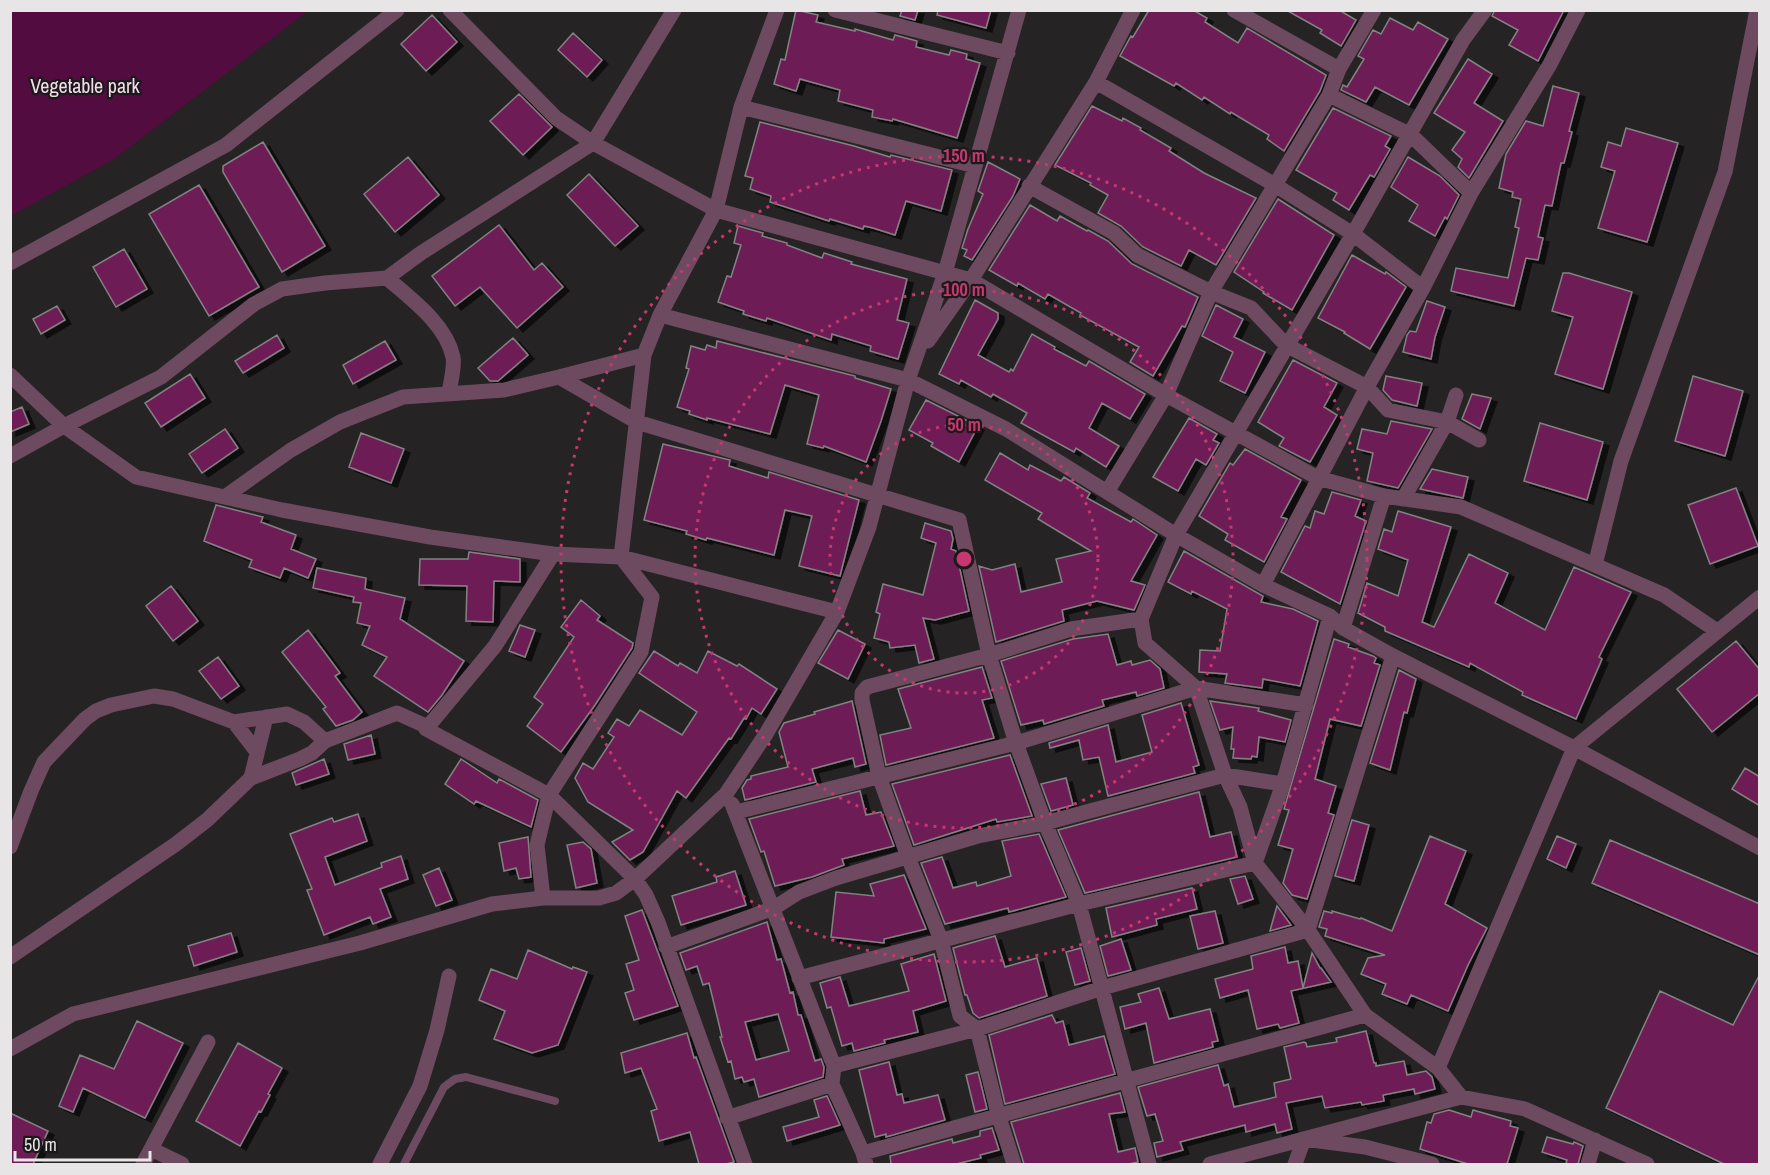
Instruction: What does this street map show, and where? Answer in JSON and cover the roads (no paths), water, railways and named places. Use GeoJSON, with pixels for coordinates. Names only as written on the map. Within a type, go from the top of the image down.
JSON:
{"type":"FeatureCollection","features":[{"type":"Feature","properties":{"kind":"street"},"geometry":{"type":"LineString","coordinates":[[10,263],[226,145],[397,10]]}},
{"type":"Feature","properties":{"kind":"street"},"geometry":{"type":"LineString","coordinates":[[450,10],[556,118],[593,143],[716,210],[971,280],[1166,395],[1318,478],[1384,496],[1461,507],[1664,595],[1717,631]]}},
{"type":"Feature","properties":{"kind":"street"},"geometry":{"type":"LineString","coordinates":[[10,456],[161,377],[254,304],[282,289],[387,278],[421,253],[593,143],[674,10]]}},
{"type":"Feature","properties":{"kind":"street"},"geometry":{"type":"LineString","coordinates":[[543,897],[537,845],[549,795],[641,652],[652,597],[621,557],[644,355],[660,315],[716,210],[741,107],[777,10]]}},
{"type":"Feature","properties":{"kind":"street"},"geometry":{"type":"LineString","coordinates":[[835,10],[1008,53]]}},
{"type":"Feature","properties":{"kind":"street"},"geometry":{"type":"LineString","coordinates":[[10,1049],[73,1014],[360,943],[492,904],[543,897],[599,898],[616,893],[635,879],[726,794],[766,734],[837,612],[869,527],[908,380],[945,273],[1019,10]]}},
{"type":"Feature","properties":{"kind":"street"},"geometry":{"type":"LineString","coordinates":[[918,356],[971,280],[1096,82],[1133,10]]}},
{"type":"Feature","properties":{"kind":"street"},"geometry":{"type":"LineString","coordinates":[[1234,10],[1339,69]]}},
{"type":"Feature","properties":{"kind":"street"},"geometry":{"type":"LineString","coordinates":[[1107,492],[1166,395],[1211,292],[1329,94],[1339,69],[1374,10]]}},
{"type":"Feature","properties":{"kind":"street"},"geometry":{"type":"LineString","coordinates":[[1461,1096],[1438,1068],[1365,1015],[1308,930],[1255,864],[1240,807],[1225,775],[1196,688],[1145,643],[1141,619],[1176,535],[1411,135],[1463,40],[1485,10]]}},
{"type":"Feature","properties":{"kind":"street"},"geometry":{"type":"LineString","coordinates":[[1263,585],[1367,387],[1423,288],[1471,193],[1549,66],[1578,10]]}},
{"type":"Feature","properties":{"kind":"street"},"geometry":{"type":"LineString","coordinates":[[1595,565],[1621,461],[1725,172],[1757,10]]}},
{"type":"Feature","properties":{"kind":"street"},"geometry":{"type":"LineString","coordinates":[[1096,82],[1275,185],[1353,234],[1423,288]]}},
{"type":"Feature","properties":{"kind":"street"},"geometry":{"type":"LineString","coordinates":[[1329,94],[1411,135],[1471,193]]}},
{"type":"Feature","properties":{"kind":"street"},"geometry":{"type":"LineString","coordinates":[[741,107],[975,166]]}},
{"type":"Feature","properties":{"kind":"street"},"geometry":{"type":"LineString","coordinates":[[1029,186],[1114,233],[1137,255],[1211,292],[1251,308],[1286,345],[1367,387],[1388,410],[1447,422],[1479,441]]}},
{"type":"Feature","properties":{"kind":"street"},"geometry":{"type":"LineString","coordinates":[[387,278],[429,317],[447,340],[453,359],[449,394]]}},
{"type":"Feature","properties":{"kind":"street"},"geometry":{"type":"LineString","coordinates":[[660,315],[908,380],[1006,429],[1176,535],[1263,585],[1330,616],[1343,628],[1393,656],[1574,748],[1760,848]]}},
{"type":"Feature","properties":{"kind":"street"},"geometry":{"type":"LineString","coordinates":[[226,496],[291,450],[340,422],[403,397],[504,390],[644,355]]}},
{"type":"Feature","properties":{"kind":"street"},"geometry":{"type":"LineString","coordinates":[[10,375],[64,426],[136,477],[282,510],[430,537],[552,554],[621,557],[837,612]]}},
{"type":"Feature","properties":{"kind":"street"},"geometry":{"type":"LineString","coordinates":[[559,377],[637,422],[959,520],[989,655],[1016,743],[1045,823],[1079,904],[1149,1164]]}},
{"type":"Feature","properties":{"kind":"street"},"geometry":{"type":"LineString","coordinates":[[1403,499],[1447,422],[1456,394]]}},
{"type":"Feature","properties":{"kind":"street"},"geometry":{"type":"LineString","coordinates":[[1343,628],[1384,496]]}},
{"type":"Feature","properties":{"kind":"street"},"geometry":{"type":"LineString","coordinates":[[428,727],[495,646],[552,554]]}},
{"type":"Feature","properties":{"kind":"street"},"geometry":{"type":"LineString","coordinates":[[1438,1068],[1574,748],[1760,597]]}},
{"type":"Feature","properties":{"kind":"street"},"geometry":{"type":"LineString","coordinates":[[1255,864],[1284,783],[1330,616]]}},
{"type":"Feature","properties":{"kind":"street"},"geometry":{"type":"LineString","coordinates":[[1014,1164],[977,1029],[960,1016],[941,940],[879,776],[862,693],[867,687],[989,655],[1071,629],[1141,619]]}},
{"type":"Feature","properties":{"kind":"street"},"geometry":{"type":"LineString","coordinates":[[1308,930],[1393,656]]}},
{"type":"Feature","properties":{"kind":"street"},"geometry":{"type":"LineString","coordinates":[[736,812],[1016,743],[1196,688],[1306,705]]}},
{"type":"Feature","properties":{"kind":"street"},"geometry":{"type":"LineString","coordinates":[[10,847],[44,762],[77,727],[96,711],[111,705],[144,697],[164,697],[234,722],[283,714],[292,715],[310,726],[325,741]]}},
{"type":"Feature","properties":{"kind":"street"},"geometry":{"type":"LineString","coordinates":[[10,957],[176,844],[207,820],[251,778],[312,753],[325,741],[397,713],[428,727]]}},
{"type":"Feature","properties":{"kind":"street"},"geometry":{"type":"LineString","coordinates":[[251,778],[266,717]]}},
{"type":"Feature","properties":{"kind":"street"},"geometry":{"type":"LineString","coordinates":[[234,722],[257,752]]}},
{"type":"Feature","properties":{"kind":"street"},"geometry":{"type":"LineString","coordinates":[[428,727],[426,729],[549,795],[635,879],[646,895],[658,922],[745,1164]]}},
{"type":"Feature","properties":{"kind":"street"},"geometry":{"type":"LineString","coordinates":[[666,947],[774,908],[799,892],[818,885],[978,836],[1045,823],[1225,775],[1284,783]]}},
{"type":"Feature","properties":{"kind":"street"},"geometry":{"type":"LineString","coordinates":[[726,794],[736,812],[774,908],[834,1066],[832,1084],[865,1159],[999,1114],[1365,1015]]}},
{"type":"Feature","properties":{"kind":"street"},"geometry":{"type":"LineString","coordinates":[[799,978],[1079,904],[1255,864]]}},
{"type":"Feature","properties":{"kind":"street"},"geometry":{"type":"LineString","coordinates":[[834,1066],[977,1029],[1102,988],[1308,930]]}},
{"type":"Feature","properties":{"kind":"street"},"geometry":{"type":"LineString","coordinates":[[380,1164],[420,1086],[437,1030],[449,976]]}},
{"type":"Feature","properties":{"kind":"street"},"geometry":{"type":"LineString","coordinates":[[143,1164],[208,1042]]}},
{"type":"Feature","properties":{"kind":"street"},"geometry":{"type":"LineString","coordinates":[[727,1118],[832,1084]]}},
{"type":"Feature","properties":{"kind":"street"},"geometry":{"type":"LineString","coordinates":[[1210,1164],[1461,1096],[1526,1109],[1647,1164]]}},
{"type":"Feature","properties":{"kind":"street"},"geometry":{"type":"LineString","coordinates":[[1295,1164],[1304,1139]]}},
{"type":"Feature","properties":{"kind":"street"},"geometry":{"type":"LineString","coordinates":[[1304,1139],[1365,1147],[1432,1164]]}},
{"type":"Feature","properties":{"kind":"street"},"geometry":{"type":"LineString","coordinates":[[1588,1164],[1595,1140]]}},
{"type":"Feature","properties":{"kind":"street"},"geometry":{"type":"LineString","coordinates":[[151,1149],[183,1164]]}},
{"type":"Feature","properties":{"kind":"lane"},"geometry":{"type":"LineString","coordinates":[[404,1164],[444,1087],[455,1079],[466,1077],[555,1101]]}},
{"type":"Feature","properties":{"kind":"park label","name":"Vegetable park"},"geometry":{"type":"Point","coordinates":[85,86]}}]}
